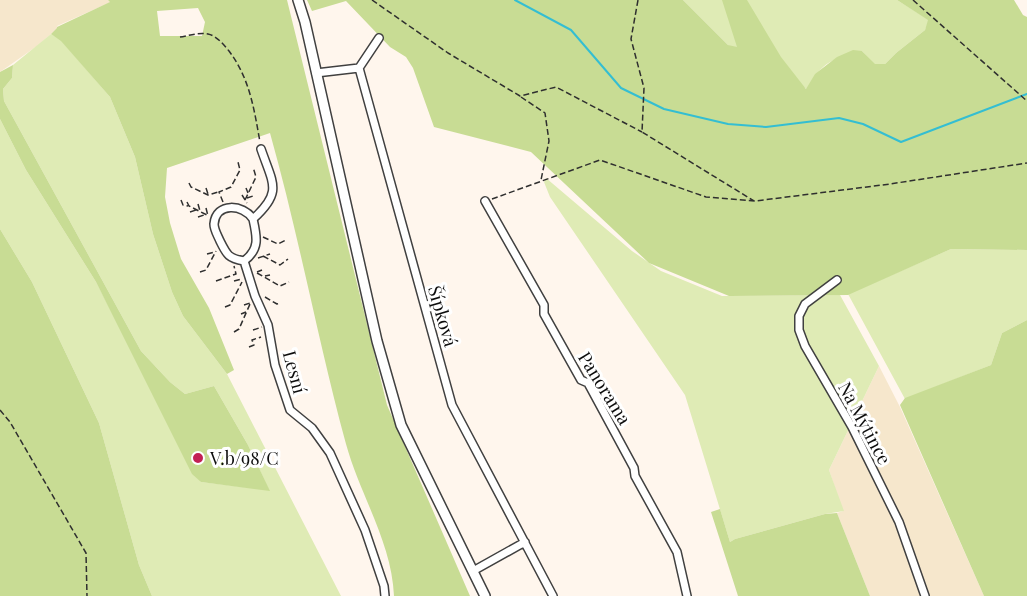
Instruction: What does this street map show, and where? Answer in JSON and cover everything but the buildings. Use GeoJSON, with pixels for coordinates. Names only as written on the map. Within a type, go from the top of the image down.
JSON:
{"type":"FeatureCollection","features":[{"type":"Feature","properties":{"kind":"street"},"geometry":{"type":"LineString","coordinates":[[298,0],[305,22],[377,340],[401,425],[485,596]]}},
{"type":"Feature","properties":{"kind":"street"},"geometry":{"type":"LineString","coordinates":[[316,73],[359,68],[379,38]]}},
{"type":"Feature","properties":{"kind":"street","name":"Šípková"},"geometry":{"type":"LineString","coordinates":[[359,68],[453,405],[553,596]]}},
{"type":"Feature","properties":{"kind":"street"},"geometry":{"type":"LineString","coordinates":[[253,219],[268,205],[274,189],[261,149]]}},
{"type":"Feature","properties":{"kind":"street","name":"Panorama"},"geometry":{"type":"LineString","coordinates":[[485,201],[544,305],[544,314],[580,380],[588,383],[634,468],[634,476],[677,552],[687,596]]}},
{"type":"Feature","properties":{"kind":"street"},"geometry":{"type":"LineString","coordinates":[[237,207],[245,210],[253,219],[257,234],[256,248],[244,261],[230,257],[210,217],[221,210],[237,207]]}},
{"type":"Feature","properties":{"kind":"street","name":"Lesní"},"geometry":{"type":"LineString","coordinates":[[244,261],[255,296],[271,334],[275,365],[290,410],[312,428],[330,453],[365,530],[384,586],[385,596]]}},
{"type":"Feature","properties":{"kind":"street","name":"Na Mýtince"},"geometry":{"type":"LineString","coordinates":[[837,280],[805,304],[799,316],[799,330],[805,346],[852,428],[899,522],[925,596]]}},
{"type":"Feature","properties":{"kind":"street"},"geometry":{"type":"LineString","coordinates":[[473,571],[525,542]]}},
{"type":"Feature","properties":{"kind":"path"},"geometry":{"type":"LineString","coordinates":[[372,0],[448,53],[545,113],[549,141],[541,181]]}},
{"type":"Feature","properties":{"kind":"path"},"geometry":{"type":"LineString","coordinates":[[638,0],[631,39],[644,88],[642,132]]}},
{"type":"Feature","properties":{"kind":"path"},"geometry":{"type":"LineString","coordinates":[[913,0],[1027,101]]}},
{"type":"Feature","properties":{"kind":"path"},"geometry":{"type":"LineString","coordinates":[[180,37],[201,33],[217,37],[238,63],[252,97],[261,149]]}},
{"type":"Feature","properties":{"kind":"path"},"geometry":{"type":"LineString","coordinates":[[519,96],[556,87],[642,132],[755,201]]}},
{"type":"Feature","properties":{"kind":"path"},"geometry":{"type":"LineString","coordinates":[[485,201],[600,160],[706,197],[755,201],[890,184],[1027,163]]}},
{"type":"Feature","properties":{"kind":"path"},"geometry":{"type":"LineString","coordinates":[[189,183],[191,188],[208,195],[231,187],[240,170],[238,162]]}},
{"type":"Feature","properties":{"kind":"path"},"geometry":{"type":"LineString","coordinates":[[253,167],[256,177],[246,199],[253,196]]}},
{"type":"Feature","properties":{"kind":"path"},"geometry":{"type":"LineString","coordinates":[[236,172],[237,176]]}},
{"type":"Feature","properties":{"kind":"path"},"geometry":{"type":"LineString","coordinates":[[231,180],[232,185]]}},
{"type":"Feature","properties":{"kind":"path"},"geometry":{"type":"LineString","coordinates":[[196,186],[197,190]]}},
{"type":"Feature","properties":{"kind":"path"},"geometry":{"type":"LineString","coordinates":[[206,188],[208,195]]}},
{"type":"Feature","properties":{"kind":"path"},"geometry":{"type":"LineString","coordinates":[[246,188],[248,194]]}},
{"type":"Feature","properties":{"kind":"path"},"geometry":{"type":"LineString","coordinates":[[219,192],[225,209]]}},
{"type":"Feature","properties":{"kind":"path"},"geometry":{"type":"LineString","coordinates":[[181,200],[183,205],[210,217]]}},
{"type":"Feature","properties":{"kind":"path"},"geometry":{"type":"LineString","coordinates":[[187,202],[189,206]]}},
{"type":"Feature","properties":{"kind":"path"},"geometry":{"type":"LineString","coordinates":[[198,204],[200,212]]}},
{"type":"Feature","properties":{"kind":"path"},"geometry":{"type":"LineString","coordinates":[[206,208],[210,217]]}},
{"type":"Feature","properties":{"kind":"path"},"geometry":{"type":"LineString","coordinates":[[190,212],[197,210]]}},
{"type":"Feature","properties":{"kind":"path"},"geometry":{"type":"LineString","coordinates":[[198,217],[210,217]]}},
{"type":"Feature","properties":{"kind":"path"},"geometry":{"type":"LineString","coordinates":[[257,234],[278,244],[286,240]]}},
{"type":"Feature","properties":{"kind":"path"},"geometry":{"type":"LineString","coordinates":[[271,241],[275,239]]}},
{"type":"Feature","properties":{"kind":"path"},"geometry":{"type":"LineString","coordinates":[[200,272],[206,270],[221,242]]}},
{"type":"Feature","properties":{"kind":"path"},"geometry":{"type":"LineString","coordinates":[[207,254],[216,251]]}},
{"type":"Feature","properties":{"kind":"path"},"geometry":{"type":"LineString","coordinates":[[251,255],[258,258],[270,254]]}},
{"type":"Feature","properties":{"kind":"path"},"geometry":{"type":"LineString","coordinates":[[263,256],[280,265],[288,259]]}},
{"type":"Feature","properties":{"kind":"path"},"geometry":{"type":"LineString","coordinates":[[216,281],[236,274],[230,257]]}},
{"type":"Feature","properties":{"kind":"path"},"geometry":{"type":"LineString","coordinates":[[274,262],[279,260]]}},
{"type":"Feature","properties":{"kind":"path"},"geometry":{"type":"LineString","coordinates":[[256,272],[280,286],[289,282]]}},
{"type":"Feature","properties":{"kind":"path"},"geometry":{"type":"LineString","coordinates":[[264,277],[270,274]]}},
{"type":"Feature","properties":{"kind":"path"},"geometry":{"type":"LineString","coordinates":[[225,307],[230,305],[243,278]]}},
{"type":"Feature","properties":{"kind":"path"},"geometry":{"type":"LineString","coordinates":[[274,282],[278,281]]}},
{"type":"Feature","properties":{"kind":"path"},"geometry":{"type":"LineString","coordinates":[[259,294],[277,304],[280,303]]}},
{"type":"Feature","properties":{"kind":"path"},"geometry":{"type":"LineString","coordinates":[[266,298],[271,296]]}},
{"type":"Feature","properties":{"kind":"path"},"geometry":{"type":"LineString","coordinates":[[234,332],[239,329],[250,303]]}},
{"type":"Feature","properties":{"kind":"path"},"geometry":{"type":"LineString","coordinates":[[240,314],[247,312]]}},
{"type":"Feature","properties":{"kind":"path"},"geometry":{"type":"LineString","coordinates":[[249,347],[254,345],[252,340],[271,334]]}},
{"type":"Feature","properties":{"kind":"path"},"geometry":{"type":"LineString","coordinates":[[0,410],[10,422],[86,553],[87,596]]}},
{"type":"Feature","properties":{"kind":"shaded area"},"geometry":{"type":"Polygon","coordinates":[[[0,0],[108,0],[111,2],[57,26],[58,28],[37,46],[0,72],[0,0]]]}},
{"type":"Feature","properties":{"kind":"shaded area"},"geometry":{"type":"Polygon","coordinates":[[[879,366],[900,407],[984,596],[870,596],[837,513],[843,511],[829,470],[879,366]]]}},
{"type":"Feature","properties":{"kind":"green space"},"geometry":{"type":"Polygon","coordinates":[[[108,0],[287,0],[387,405],[470,596],[394,596],[392,576],[382,538],[346,444],[270,133],[167,168],[165,197],[181,259],[209,308],[234,370],[227,374],[183,316],[172,292],[153,234],[135,157],[110,97],[61,41],[51,34],[57,27],[110,2],[108,0]],[[198,8],[157,11],[160,36],[202,36],[205,22],[198,8]]]}},
{"type":"Feature","properties":{"kind":"green space"},"geometry":{"type":"Polygon","coordinates":[[[307,0],[683,0],[728,45],[737,47],[722,0],[747,0],[781,57],[806,89],[815,74],[837,57],[853,50],[862,51],[875,64],[885,64],[925,30],[928,20],[897,0],[1014,0],[1023,15],[1027,17],[1027,250],[951,249],[848,295],[729,296],[649,263],[531,152],[434,127],[413,68],[406,57],[390,47],[346,1],[312,11],[307,0]]]}},
{"type":"Feature","properties":{"kind":"green space"},"geometry":{"type":"Polygon","coordinates":[[[683,0],[897,0],[929,20],[925,30],[885,64],[875,65],[862,51],[844,56],[823,67],[807,89],[728,45],[683,0]]]}},
{"type":"Feature","properties":{"kind":"green space"},"geometry":{"type":"Polygon","coordinates":[[[51,34],[61,40],[110,97],[135,157],[153,234],[172,292],[183,316],[227,374],[341,596],[152,596],[139,565],[99,423],[32,282],[0,229],[0,119],[26,170],[96,282],[201,482],[269,490],[248,445],[214,386],[185,394],[170,382],[141,351],[4,101],[3,89],[12,78],[13,65],[51,34]]]}},
{"type":"Feature","properties":{"kind":"green space"},"geometry":{"type":"Polygon","coordinates":[[[13,65],[12,78],[3,89],[4,101],[141,351],[170,382],[185,394],[214,386],[248,445],[270,491],[201,482],[192,474],[96,282],[26,170],[0,119],[0,72],[13,65]]]}},
{"type":"Feature","properties":{"kind":"green space"},"geometry":{"type":"Polygon","coordinates":[[[546,178],[632,251],[661,271],[722,296],[840,295],[879,366],[829,470],[844,511],[825,514],[730,542],[685,395],[550,197],[544,182],[546,178]]]}},
{"type":"Feature","properties":{"kind":"green space"},"geometry":{"type":"Polygon","coordinates":[[[0,229],[32,282],[99,423],[139,565],[152,596],[0,596],[0,229]]]}},
{"type":"Feature","properties":{"kind":"green space"},"geometry":{"type":"Polygon","coordinates":[[[951,249],[1027,250],[1027,320],[1002,333],[991,365],[905,399],[848,294],[951,249]]]}},
{"type":"Feature","properties":{"kind":"green space"},"geometry":{"type":"Polygon","coordinates":[[[1027,320],[1027,596],[984,596],[900,405],[905,398],[991,365],[1002,333],[1027,320]]]}},
{"type":"Feature","properties":{"kind":"green space"},"geometry":{"type":"Polygon","coordinates":[[[720,509],[730,542],[825,514],[837,513],[870,596],[738,596],[711,512],[720,509]]]}},
{"type":"Feature","properties":{"kind":"waterway"},"geometry":{"type":"LineString","coordinates":[[515,0],[571,30],[621,88],[664,109],[728,124],[766,127],[839,118],[863,124],[901,142],[1027,94]]}},
{"type":"Feature","properties":{"kind":"place","name":"V.b/98/C"},"geometry":{"type":"Point","coordinates":[198,458]}}]}
